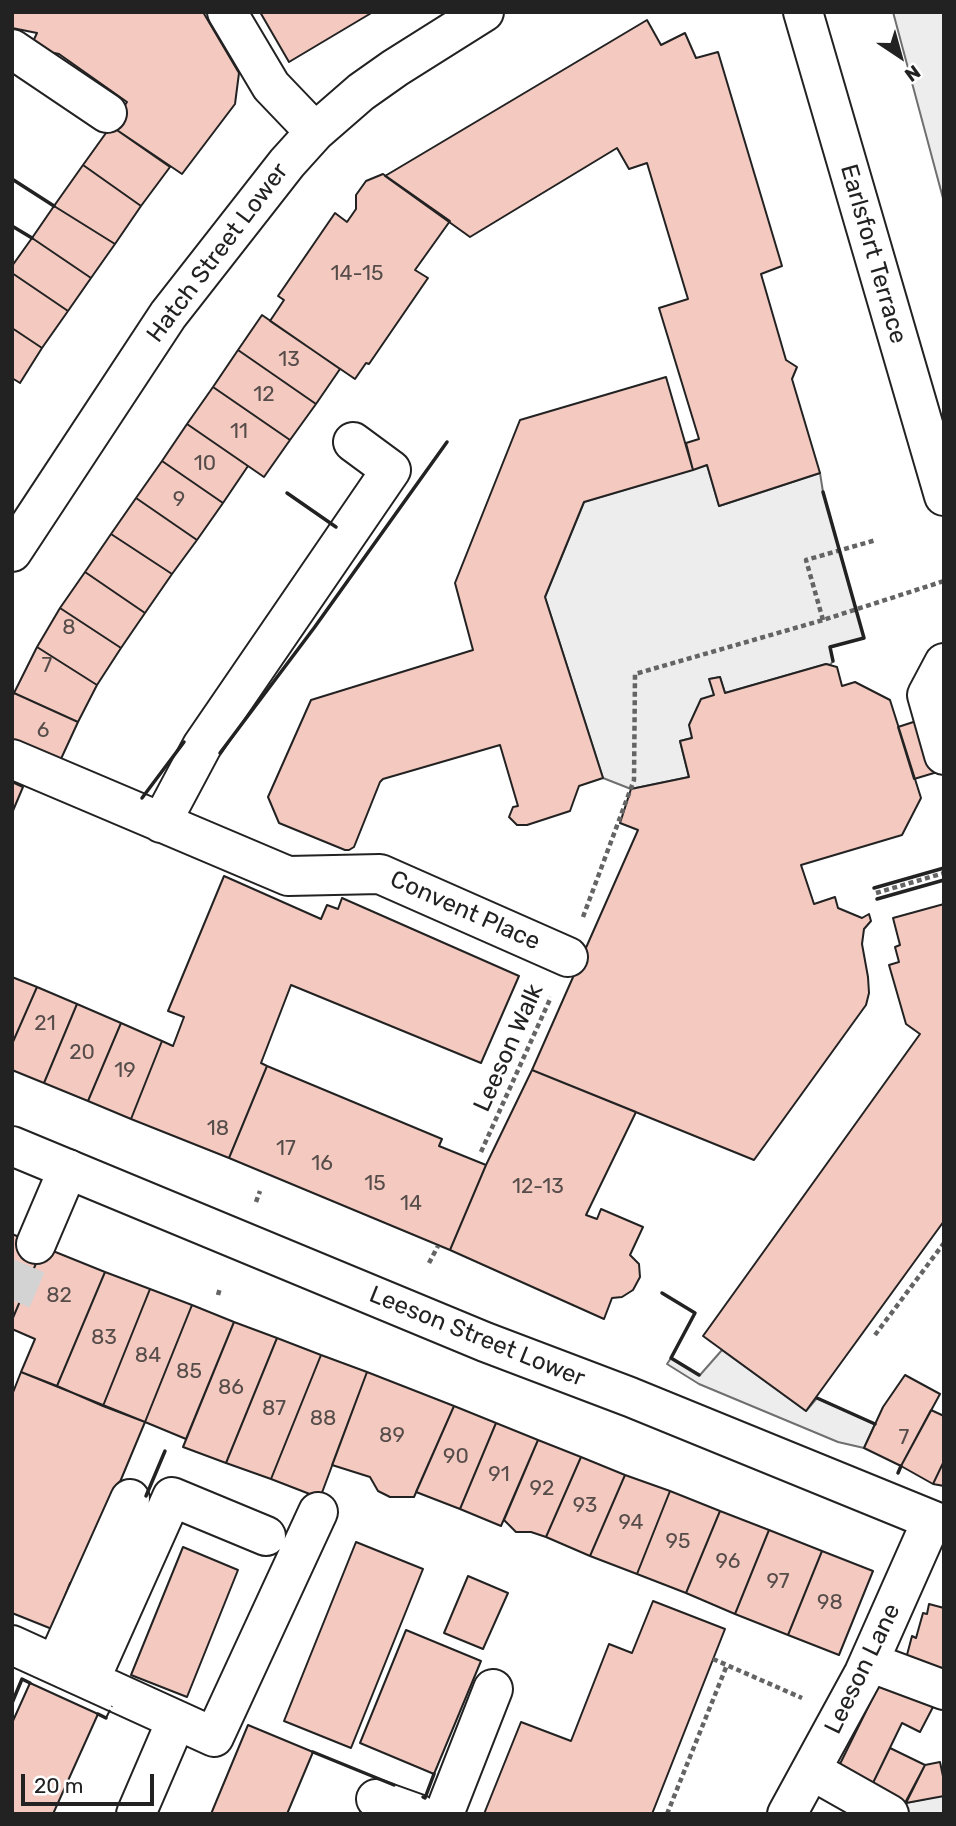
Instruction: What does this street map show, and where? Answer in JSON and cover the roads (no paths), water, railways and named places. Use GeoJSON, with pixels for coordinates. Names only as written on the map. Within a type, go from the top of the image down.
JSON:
{"type":"FeatureCollection","features":[{"type":"Feature","properties":{"kind":"main road"},"geometry":{"type":"LineString","coordinates":[[228,12],[271,86],[315,132]]}},
{"type":"Feature","properties":{"kind":"main road","name":"Hatch Street Lower"},"geometry":{"type":"LineString","coordinates":[[12,552],[167,315],[287,163],[315,132],[361,92],[484,12]]}},
{"type":"Feature","properties":{"kind":"main road","name":"Earlsfort Terrace"},"geometry":{"type":"LineString","coordinates":[[803,12],[944,496]]}},
{"type":"Feature","properties":{"kind":"main road"},"geometry":{"type":"LineString","coordinates":[[12,49],[107,113]]}},
{"type":"Feature","properties":{"kind":"main road"},"geometry":{"type":"LineString","coordinates":[[161,823],[202,747],[391,470],[353,442]]}},
{"type":"Feature","properties":{"kind":"main road"},"geometry":{"type":"LineString","coordinates":[[944,663],[927,695],[944,755]]}},
{"type":"Feature","properties":{"kind":"main road","name":"Convent Place"},"geometry":{"type":"LineString","coordinates":[[12,759],[288,876],[380,874],[568,957]]}},
{"type":"Feature","properties":{"kind":"main road","name":"Leeson Street Lower"},"geometry":{"type":"LineString","coordinates":[[12,1146],[473,1337],[639,1401],[937,1523]]}},
{"type":"Feature","properties":{"kind":"main road"},"geometry":{"type":"LineString","coordinates":[[36,1244],[68,1169]]}},
{"type":"Feature","properties":{"kind":"main road"},"geometry":{"type":"LineString","coordinates":[[104,1687],[172,1497],[266,1536]]}},
{"type":"Feature","properties":{"kind":"main road"},"geometry":{"type":"LineString","coordinates":[[56,1664],[130,1499]]}},
{"type":"Feature","properties":{"kind":"main road"},"geometry":{"type":"LineString","coordinates":[[12,1645],[214,1737],[318,1512]]}},
{"type":"Feature","properties":{"kind":"main road","name":"Leeson Lane"},"geometry":{"type":"LineString","coordinates":[[787,1814],[869,1662],[937,1523]]}},
{"type":"Feature","properties":{"kind":"main road"},"geometry":{"type":"LineString","coordinates":[[869,1662],[944,1690]]}},
{"type":"Feature","properties":{"kind":"main road"},"geometry":{"type":"LineString","coordinates":[[444,1814],[493,1689]]}},
{"type":"Feature","properties":{"kind":"main road"},"geometry":{"type":"LineString","coordinates":[[136,1814],[176,1721]]}},
{"type":"Feature","properties":{"kind":"main road"},"geometry":{"type":"LineString","coordinates":[[811,1770],[889,1814]]}},
{"type":"Feature","properties":{"kind":"main road"},"geometry":{"type":"LineString","coordinates":[[376,1799],[418,1814]]}},
{"type":"Feature","properties":{"kind":"tunnel"},"geometry":{"type":"LineString","coordinates":[[12,1300],[36,1244]]}}]}
